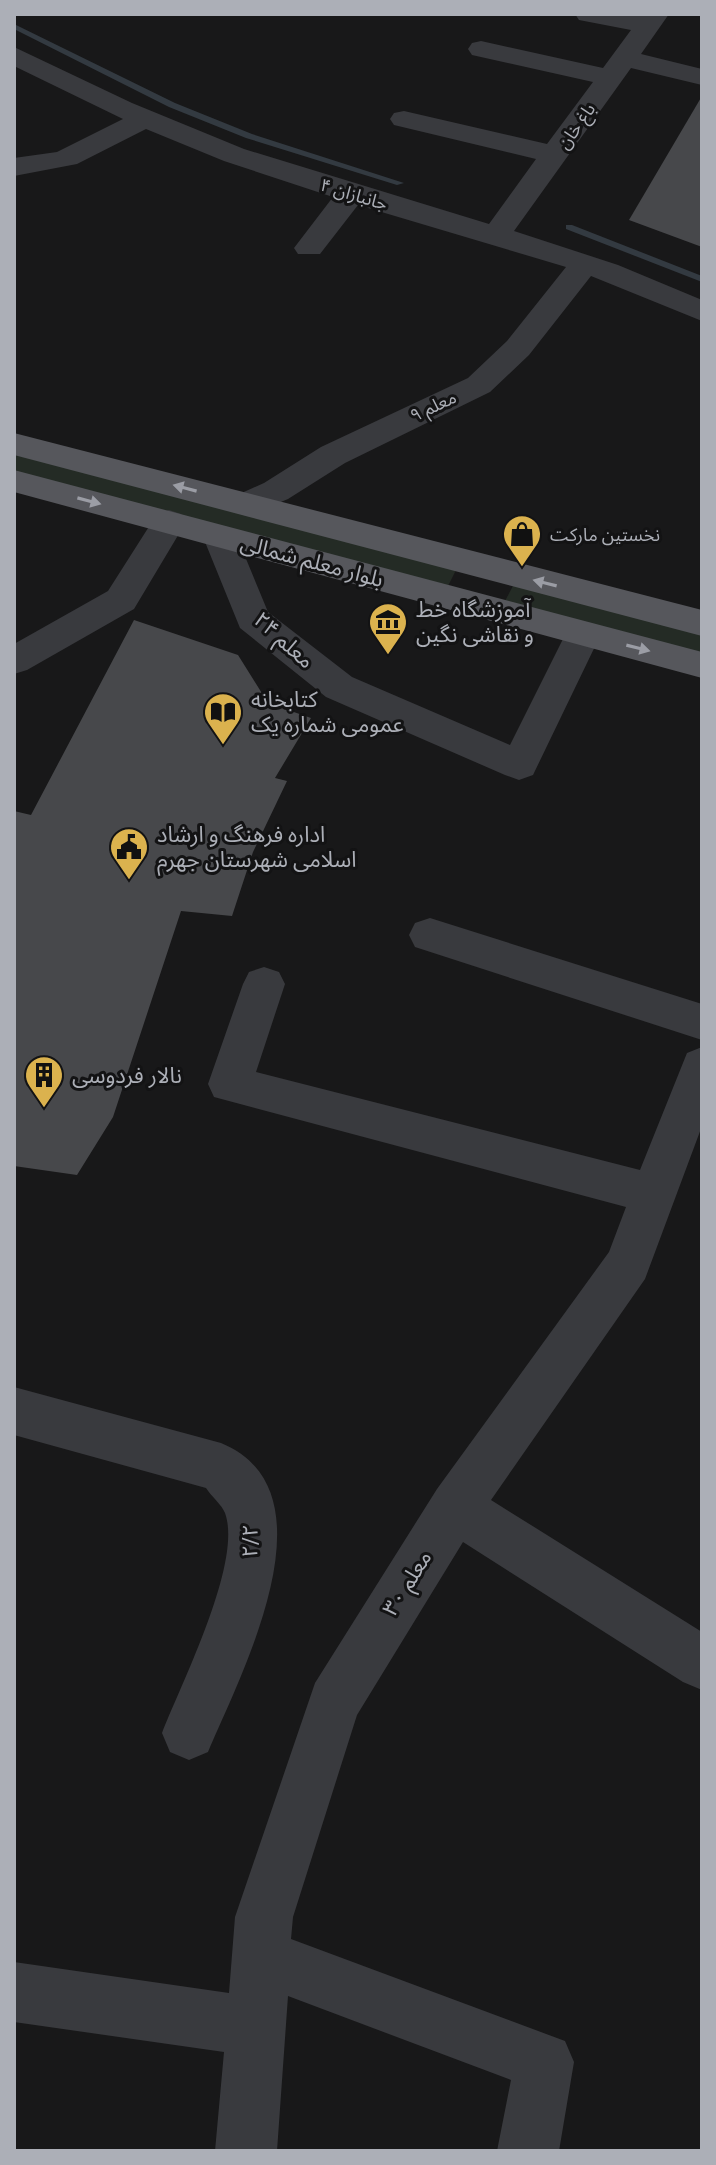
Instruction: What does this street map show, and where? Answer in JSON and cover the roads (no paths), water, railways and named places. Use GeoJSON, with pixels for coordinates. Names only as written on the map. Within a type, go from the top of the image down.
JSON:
{"type":"FeatureCollection","features":[{"type":"Feature","properties":{"kind":"main road","name":"بلوار معلم شمالی"},"geometry":{"type":"LineString","coordinates":[[14,444],[702,623]]}},
{"type":"Feature","properties":{"kind":"main road","name":"بلوار معلم شمالی"},"geometry":{"type":"LineString","coordinates":[[14,481],[702,665]]}},
{"type":"Feature","properties":{"kind":"main road"},"geometry":{"type":"LineString","coordinates":[[475,604],[490,570]]}},
{"type":"Feature","properties":{"kind":"street"},"geometry":{"type":"LineString","coordinates":[[588,14],[652,20]]}},
{"type":"Feature","properties":{"kind":"street","name":"باغ خان"},"geometry":{"type":"LineString","coordinates":[[495,236],[652,20]]}},
{"type":"Feature","properties":{"kind":"street"},"geometry":{"type":"LineString","coordinates":[[481,49],[702,77]]}},
{"type":"Feature","properties":{"kind":"street","name":"جانبازان ۴"},"geometry":{"type":"LineString","coordinates":[[14,55],[228,154],[584,265],[662,292],[702,312]]}},
{"type":"Feature","properties":{"kind":"street"},"geometry":{"type":"LineString","coordinates":[[14,167],[45,166],[76,157],[146,118]]}},
{"type":"Feature","properties":{"kind":"street"},"geometry":{"type":"LineString","coordinates":[[404,119],[556,155]]}},
{"type":"Feature","properties":{"kind":"street"},"geometry":{"type":"LineString","coordinates":[[309,248],[352,193]]}},
{"type":"Feature","properties":{"kind":"street","name":"معلم ۹"},"geometry":{"type":"LineString","coordinates":[[247,504],[276,491],[333,455],[479,385],[518,348],[584,265]]}},
{"type":"Feature","properties":{"kind":"street"},"geometry":{"type":"LineString","coordinates":[[14,661],[121,600],[169,522]]}},
{"type":"Feature","properties":{"kind":"street","name":"معلم ۲۴"},"geometry":{"type":"LineString","coordinates":[[220,537],[253,619],[339,687],[519,765],[583,634]]}},
{"type":"Feature","properties":{"kind":"street"},"geometry":{"type":"LineString","coordinates":[[430,935],[702,1022]]}},
{"type":"Feature","properties":{"kind":"street"},"geometry":{"type":"LineString","coordinates":[[264,984],[230,1084],[654,1194]]}},
{"type":"Feature","properties":{"kind":"street","name":"معلم ۳۰"},"geometry":{"type":"LineString","coordinates":[[246,2151],[264,1917],[334,1702],[455,1507],[628,1264],[702,1066]]}},
{"type":"Feature","properties":{"kind":"street","name":"۲/۲"},"geometry":{"type":"LineString","coordinates":[[14,1411],[221,1468],[249,1502],[254,1542],[245,1591],[189,1733]]}},
{"type":"Feature","properties":{"kind":"street"},"geometry":{"type":"LineString","coordinates":[[455,1507],[702,1663]]}},
{"type":"Feature","properties":{"kind":"street"},"geometry":{"type":"LineString","coordinates":[[261,1957],[544,2062],[528,2151]]}},
{"type":"Feature","properties":{"kind":"street"},"geometry":{"type":"LineString","coordinates":[[14,1992],[256,2027]]}},
{"type":"Feature","properties":{"kind":"waterway"},"geometry":{"type":"LineString","coordinates":[[14,26],[172,105],[249,136],[400,183]]}},
{"type":"Feature","properties":{"kind":"waterway"},"geometry":{"type":"LineString","coordinates":[[569,227],[702,279]]}},
{"type":"Feature","properties":{"kind":"place","name":"نخستین مارکت"},"geometry":{"type":"Point","coordinates":[522,568]}},
{"type":"Feature","properties":{"kind":"place","name":"آموزشگاه خط و نقاشی نگین"},"geometry":{"type":"Point","coordinates":[388,656]}},
{"type":"Feature","properties":{"kind":"place","name":"کتابخانه عمومی شماره یک"},"geometry":{"type":"Point","coordinates":[223,746]}},
{"type":"Feature","properties":{"kind":"place","name":"اداره فرهنگ و ارشاد اسلامی شهرستان جهرم"},"geometry":{"type":"Point","coordinates":[129,881]}},
{"type":"Feature","properties":{"kind":"place","name":"نالار فردوسی"},"geometry":{"type":"Point","coordinates":[44,1109]}}]}
